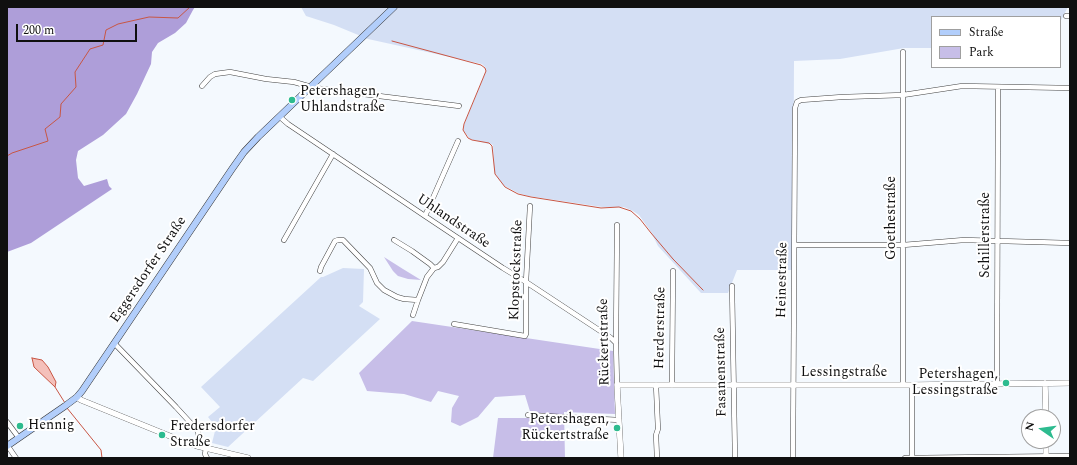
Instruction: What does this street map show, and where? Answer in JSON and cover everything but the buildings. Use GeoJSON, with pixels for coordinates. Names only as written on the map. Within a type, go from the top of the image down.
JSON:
{"type":"FeatureCollection","features":[{"type":"Feature","properties":{"kind":"main road","name":"Eggersdorfer Straße"},"geometry":{"type":"LineString","coordinates":[[7,446],[66,405],[82,391],[240,157],[258,137],[394,7]]}},
{"type":"Feature","properties":{"kind":"street","name":"Goethestraße"},"geometry":{"type":"LineString","coordinates":[[903,52],[903,384]]}},
{"type":"Feature","properties":{"kind":"street"},"geometry":{"type":"LineString","coordinates":[[202,86],[215,74],[230,72],[266,79],[294,82],[311,87],[459,106]]}},
{"type":"Feature","properties":{"kind":"street"},"geometry":{"type":"LineString","coordinates":[[903,95],[962,86],[1070,88]]}},
{"type":"Feature","properties":{"kind":"street","name":"Schillerstraße"},"geometry":{"type":"LineString","coordinates":[[997,384],[998,87]]}},
{"type":"Feature","properties":{"kind":"street","name":"Heinestraße"},"geometry":{"type":"LineString","coordinates":[[793,458],[795,108],[797,102],[801,100],[903,95]]}},
{"type":"Feature","properties":{"kind":"street","name":"Uhlandstraße"},"geometry":{"type":"LineString","coordinates":[[280,117],[288,124],[616,343]]}},
{"type":"Feature","properties":{"kind":"street"},"geometry":{"type":"LineString","coordinates":[[425,216],[458,141]]}},
{"type":"Feature","properties":{"kind":"street"},"geometry":{"type":"LineString","coordinates":[[284,240],[333,154]]}},
{"type":"Feature","properties":{"kind":"street","name":"Klopstockstraße"},"geometry":{"type":"LineString","coordinates":[[454,324],[525,336],[530,206]]}},
{"type":"Feature","properties":{"kind":"street","name":"Rückertstraße"},"geometry":{"type":"LineString","coordinates":[[617,225],[616,343],[621,458]]}},
{"type":"Feature","properties":{"kind":"street"},"geometry":{"type":"LineString","coordinates":[[413,315],[427,277],[434,268],[438,267],[443,262],[458,238]]}},
{"type":"Feature","properties":{"kind":"street"},"geometry":{"type":"LineString","coordinates":[[320,272],[321,267],[335,242],[338,240],[343,240],[370,268],[377,283],[384,290],[392,295],[404,299],[418,300]]}},
{"type":"Feature","properties":{"kind":"street"},"geometry":{"type":"LineString","coordinates":[[394,240],[412,251],[434,268]]}},
{"type":"Feature","properties":{"kind":"street"},"geometry":{"type":"LineString","coordinates":[[794,245],[903,245],[964,240],[1070,243]]}},
{"type":"Feature","properties":{"kind":"street","name":"Herderstraße"},"geometry":{"type":"LineString","coordinates":[[672,385],[673,271]]}},
{"type":"Feature","properties":{"kind":"street","name":"Fasanenstraße"},"geometry":{"type":"LineString","coordinates":[[732,286],[735,458]]}},
{"type":"Feature","properties":{"kind":"street"},"geometry":{"type":"LineString","coordinates":[[114,343],[198,431],[199,438],[197,446]]}},
{"type":"Feature","properties":{"kind":"street"},"geometry":{"type":"LineString","coordinates":[[1045,383],[1046,409]]}},
{"type":"Feature","properties":{"kind":"street","name":"Lessingstraße"},"geometry":{"type":"LineString","coordinates":[[617,385],[912,385],[1070,383]]}},
{"type":"Feature","properties":{"kind":"street"},"geometry":{"type":"LineString","coordinates":[[656,385],[658,429],[656,435],[657,458]]}},
{"type":"Feature","properties":{"kind":"street"},"geometry":{"type":"LineString","coordinates":[[912,385],[912,458]]}},
{"type":"Feature","properties":{"kind":"street"},"geometry":{"type":"LineString","coordinates":[[77,396],[82,400],[197,446],[248,458]]}},
{"type":"Feature","properties":{"kind":"street"},"geometry":{"type":"LineString","coordinates":[[528,415],[619,420]]}},
{"type":"Feature","properties":{"kind":"street"},"geometry":{"type":"LineString","coordinates":[[7,422],[19,438]]}},
{"type":"Feature","properties":{"kind":"street"},"geometry":{"type":"LineString","coordinates":[[7,446],[16,458]]}},
{"type":"Feature","properties":{"kind":"street"},"geometry":{"type":"LineString","coordinates":[[206,448],[205,454],[207,458]]}},
{"type":"Feature","properties":{"kind":"street"},"geometry":{"type":"LineString","coordinates":[[905,458],[1070,456]]}},
{"type":"Feature","properties":{"kind":"shaded area"},"geometry":{"type":"Polygon","coordinates":[[[7,7],[195,7],[186,23],[175,33],[158,43],[152,52],[151,64],[126,114],[103,135],[78,151],[76,160],[78,178],[84,186],[107,179],[109,186],[112,189],[31,243],[7,252],[7,7]]]}},
{"type":"Feature","properties":{"kind":"shaded area"},"geometry":{"type":"Polygon","coordinates":[[[301,7],[1068,7],[1061,20],[1061,16],[931,16],[931,48],[904,48],[840,59],[794,61],[793,270],[737,270],[728,293],[701,293],[658,246],[651,232],[639,215],[633,211],[624,207],[602,207],[528,196],[518,193],[503,185],[494,171],[493,145],[470,139],[463,130],[486,71],[482,64],[368,39],[334,25],[306,16],[301,7]]]}},
{"type":"Feature","properties":{"kind":"shaded area"},"geometry":{"type":"Polygon","coordinates":[[[343,268],[364,269],[363,302],[359,306],[380,319],[313,381],[303,378],[228,447],[212,443],[216,427],[208,417],[220,407],[201,387],[321,277],[343,268]]]}},
{"type":"Feature","properties":{"kind":"shaded area"},"geometry":{"type":"Polygon","coordinates":[[[32,358],[42,360],[48,367],[56,382],[55,387],[34,367],[32,358]]]}},
{"type":"Feature","properties":{"kind":"green space"},"geometry":{"type":"Polygon","coordinates":[[[384,257],[421,280],[408,279],[398,276],[384,257]]]}},
{"type":"Feature","properties":{"kind":"green space"},"geometry":{"type":"Polygon","coordinates":[[[412,321],[613,351],[615,414],[564,412],[565,458],[493,458],[498,418],[532,418],[525,395],[495,397],[478,417],[460,426],[451,422],[452,408],[459,396],[438,391],[431,402],[404,394],[367,391],[359,373],[412,321]]]}},
{"type":"Feature","properties":{"kind":"waterway"},"geometry":{"type":"LineString","coordinates":[[7,156],[48,141],[45,129],[60,117],[61,104],[76,87],[75,72],[90,49],[103,45],[106,30],[118,24],[149,17],[178,18],[190,7]]}},
{"type":"Feature","properties":{"kind":"waterway"},"geometry":{"type":"LineString","coordinates":[[392,41],[481,65],[485,68],[486,71],[464,124],[463,130],[468,138],[489,143],[492,146],[495,174],[505,187],[518,194],[531,197],[601,208],[619,207],[631,211],[640,219],[673,259],[703,290]]}},
{"type":"Feature","properties":{"kind":"waterway"},"geometry":{"type":"LineString","coordinates":[[55,387],[65,403]]}},
{"type":"Feature","properties":{"kind":"waterway"},"geometry":{"type":"LineString","coordinates":[[67,408],[101,450],[102,458]]}},
{"type":"Feature","properties":{"kind":"place","name":"Petershagen, Uhlandstraße"},"geometry":{"type":"Point","coordinates":[292,100]}},
{"type":"Feature","properties":{"kind":"place","name":"Petershagen, Lessingstraße"},"geometry":{"type":"Point","coordinates":[1006,383]}},
{"type":"Feature","properties":{"kind":"place","name":"Hennig"},"geometry":{"type":"Point","coordinates":[20,426]}},
{"type":"Feature","properties":{"kind":"place","name":"Petershagen, Rückertstraße"},"geometry":{"type":"Point","coordinates":[617,428]}},
{"type":"Feature","properties":{"kind":"place","name":"Fredersdorfer Straße"},"geometry":{"type":"Point","coordinates":[162,435]}}]}
